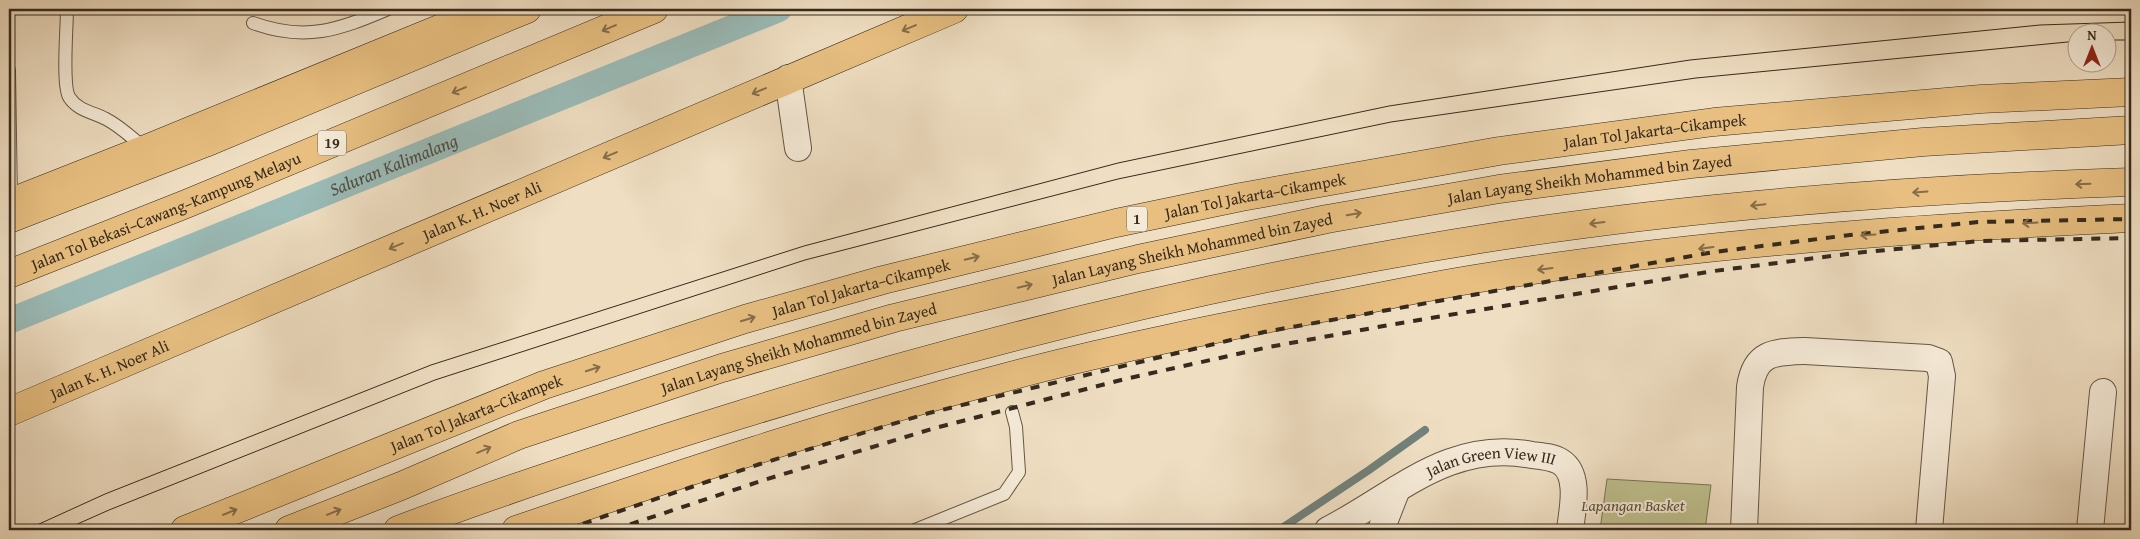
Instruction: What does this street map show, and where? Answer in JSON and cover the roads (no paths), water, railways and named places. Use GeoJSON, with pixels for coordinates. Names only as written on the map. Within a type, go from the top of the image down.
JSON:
{"type":"FeatureCollection","features":[{"type":"Feature","properties":{"kind":"main road"},"geometry":{"type":"LineString","coordinates":[[10,208],[146,149],[488,9]]}},
{"type":"Feature","properties":{"kind":"main road"},"geometry":{"type":"LineString","coordinates":[[10,208],[205,143],[527,9]]}},
{"type":"Feature","properties":{"kind":"main road","name":"Jalan Tol Bekasi–Cawang–Kampung Melayu"},"geometry":{"type":"LineString","coordinates":[[9,274],[186,204],[654,9]]}},
{"type":"Feature","properties":{"kind":"main road","name":"Jalan K. H. Noer Ali"},"geometry":{"type":"LineString","coordinates":[[9,412],[788,78],[954,9]]}},
{"type":"Feature","properties":{"kind":"main road","name":"Jalan Tol Jakarta–Cikampek"},"geometry":{"type":"LineString","coordinates":[[185,530],[544,385],[746,319],[883,280],[1116,223],[1241,197],[1499,151],[1704,124],[1981,99],[2131,92]]}},
{"type":"Feature","properties":{"kind":"main road","name":"Jalan Layang Sheikh Mohammed bin Zayed"},"geometry":{"type":"LineString","coordinates":[[289,530],[401,486],[518,436],[722,368],[894,318],[1138,259],[1327,219],[1499,189],[1691,164],[1923,142],[2131,130]]}},
{"type":"Feature","properties":{"kind":"main road"},"geometry":{"type":"LineString","coordinates":[[398,530],[617,453],[826,388],[938,356],[1114,311],[1311,268],[1501,236],[1644,217],[1806,200],[1997,186],[2131,182]]}},
{"type":"Feature","properties":{"kind":"main road"},"geometry":{"type":"LineString","coordinates":[[516,530],[676,475],[846,422],[993,381],[1135,347],[1296,312],[1486,277],[1762,242],[1976,226],[2131,218]]}},
{"type":"Feature","properties":{"kind":"street"},"geometry":{"type":"LineString","coordinates":[[788,78],[798,148]]}},
{"type":"Feature","properties":{"kind":"street"},"geometry":{"type":"LineString","coordinates":[[1744,530],[1750,387],[1753,371],[1766,356],[1787,351],[1928,358],[1939,362],[1942,376],[1929,530]]}},
{"type":"Feature","properties":{"kind":"street"},"geometry":{"type":"LineString","coordinates":[[2090,530],[2103,392]]}},
{"type":"Feature","properties":{"kind":"street","name":"Jalan Green View III"},"geometry":{"type":"LineString","coordinates":[[1397,489],[1454,459],[1470,455],[1504,451],[1549,458],[1562,463],[1571,474],[1573,493],[1570,530]]}},
{"type":"Feature","properties":{"kind":"street"},"geometry":{"type":"LineString","coordinates":[[1328,530],[1397,489]]}},
{"type":"Feature","properties":{"kind":"street"},"geometry":{"type":"LineString","coordinates":[[1381,530],[1397,489]]}},
{"type":"Feature","properties":{"kind":"lane"},"geometry":{"type":"LineString","coordinates":[[67,9],[66,83],[69,97],[76,105],[87,112],[106,119],[146,149]]}},
{"type":"Feature","properties":{"kind":"lane"},"geometry":{"type":"LineString","coordinates":[[253,24],[274,31],[312,33],[348,26],[388,9]]}},
{"type":"Feature","properties":{"kind":"lane"},"geometry":{"type":"LineString","coordinates":[[9,70],[10,208]]}},
{"type":"Feature","properties":{"kind":"lane"},"geometry":{"type":"LineString","coordinates":[[915,530],[1004,494],[1019,472],[1016,427],[1012,412]]}},
{"type":"Feature","properties":{"kind":"waterway","name":"Saluran Kalimalang"},"geometry":{"type":"LineString","coordinates":[[9,321],[779,9]]}},
{"type":"Feature","properties":{"kind":"waterway"},"geometry":{"type":"LineString","coordinates":[[1279,530],[1425,430]]}},
{"type":"Feature","properties":{"kind":"tram line"},"geometry":{"type":"LineString","coordinates":[[26,530],[105,494],[431,365],[804,246],[1118,163],[1389,106],[1690,60],[2040,25],[2131,22]]}},
{"type":"Feature","properties":{"kind":"tram line"},"geometry":{"type":"LineString","coordinates":[[2118,40],[2131,40]]}},
{"type":"Feature","properties":{"kind":"tram line"},"geometry":{"type":"LineString","coordinates":[[64,530],[109,510],[435,380],[805,260],[1118,179],[1391,122],[1696,78],[2068,42]]}},
{"type":"Feature","properties":{"kind":"railway"},"geometry":{"type":"LineString","coordinates":[[566,530],[760,464],[929,413],[1264,332],[1714,252],[1850,235],[1978,222],[2131,219]]}},
{"type":"Feature","properties":{"kind":"railway"},"geometry":{"type":"LineString","coordinates":[[613,530],[764,480],[935,428],[1125,379],[1269,347],[1714,271],[1855,253],[1980,241],[2131,238]]}},
{"type":"Feature","properties":{"kind":"park label","name":"Lapangan Basket"},"geometry":{"type":"Point","coordinates":[1633,505]}}]}
